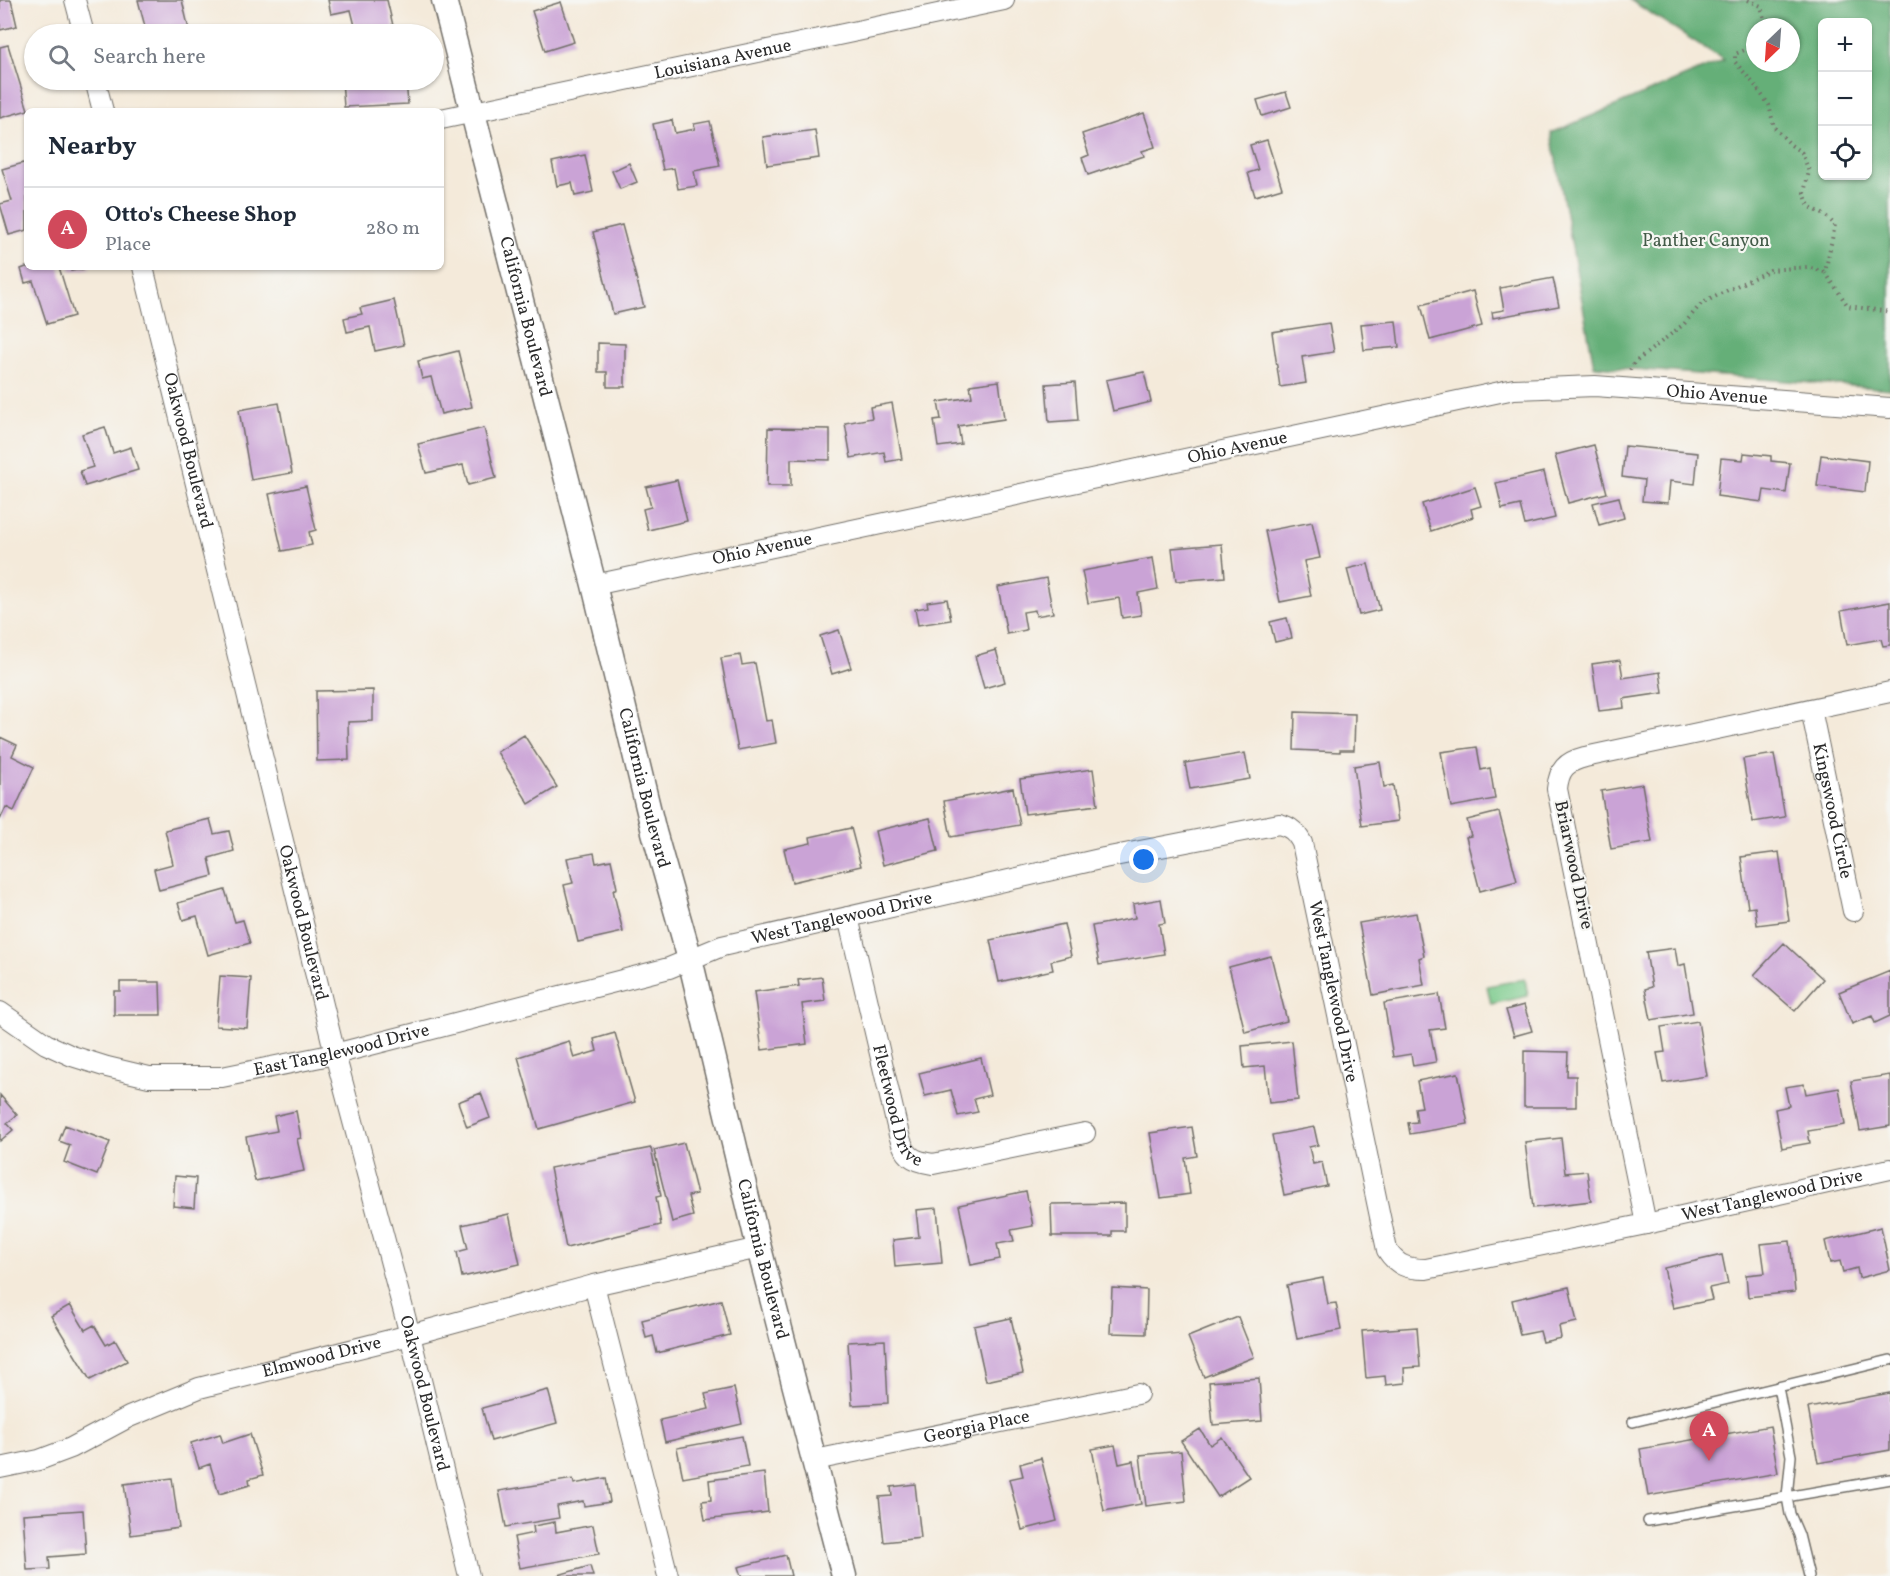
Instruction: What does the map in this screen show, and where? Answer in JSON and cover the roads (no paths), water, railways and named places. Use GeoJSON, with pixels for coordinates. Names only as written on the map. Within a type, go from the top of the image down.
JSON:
{"type":"FeatureCollection","features":[{"type":"Feature","properties":{"kind":"street"},"geometry":{"type":"LineString","coordinates":[[75,0],[81,24]]}},
{"type":"Feature","properties":{"kind":"street","name":"California Boulevard"},"geometry":{"type":"LineString","coordinates":[[444,0],[594,585],[654,832],[690,959],[759,1248],[844,1576]]}},
{"type":"Feature","properties":{"kind":"street","name":"Louisiana Avenue"},"geometry":{"type":"LineString","coordinates":[[444,118],[1004,0]]}},
{"type":"Feature","properties":{"kind":"street"},"geometry":{"type":"LineString","coordinates":[[98,90],[103,108]]}},
{"type":"Feature","properties":{"kind":"street","name":"Oakwood Boulevard"},"geometry":{"type":"LineString","coordinates":[[144,270],[335,1054],[410,1335],[469,1576]]}},
{"type":"Feature","properties":{"kind":"street","name":"Ohio Avenue"},"geometry":{"type":"LineString","coordinates":[[594,585],[1514,389],[1595,386],[1890,408]]}},
{"type":"Feature","properties":{"kind":"street","name":"Briarwood Drive"},"geometry":{"type":"LineString","coordinates":[[1646,1224],[1557,789],[1558,775],[1563,767],[1572,760],[1584,757],[1890,692]]}},
{"type":"Feature","properties":{"kind":"street","name":"Kingswood Circle"},"geometry":{"type":"LineString","coordinates":[[1811,709],[1853,910]]}},
{"type":"Feature","properties":{"kind":"street","name":"West Tanglewood Drive"},"geometry":{"type":"LineString","coordinates":[[690,959],[722,946],[1104,858],[1279,824],[1297,833],[1302,843],[1387,1250],[1393,1260],[1402,1266],[1426,1269],[1646,1224],[1890,1169]]}},
{"type":"Feature","properties":{"kind":"street","name":"Fleetwood Drive"},"geometry":{"type":"LineString","coordinates":[[848,917],[902,1148],[909,1156],[919,1162],[933,1164],[1085,1133]]}},
{"type":"Feature","properties":{"kind":"street","name":"East Tanglewood Drive"},"geometry":{"type":"LineString","coordinates":[[0,1012],[46,1044],[72,1056],[107,1067],[149,1077],[222,1077],[335,1054],[669,968],[690,959]]}},
{"type":"Feature","properties":{"kind":"street","name":"Elmwood Drive"},"geometry":{"type":"LineString","coordinates":[[0,1468],[39,1460],[71,1448],[129,1417],[199,1388],[410,1335],[594,1285],[759,1248]]}},
{"type":"Feature","properties":{"kind":"street"},"geometry":{"type":"LineString","coordinates":[[594,1285],[668,1576]]}},
{"type":"Feature","properties":{"kind":"street","name":"Georgia Place"},"geometry":{"type":"LineString","coordinates":[[815,1460],[1138,1394]]}},
{"type":"Feature","properties":{"kind":"lane"},"geometry":{"type":"LineString","coordinates":[[1633,1422],[1890,1360]]}},
{"type":"Feature","properties":{"kind":"lane"},"geometry":{"type":"LineString","coordinates":[[1778,1387],[1791,1456],[1787,1497],[1809,1576]]}},
{"type":"Feature","properties":{"kind":"lane"},"geometry":{"type":"LineString","coordinates":[[1648,1521],[1890,1479]]}},
{"type":"Feature","properties":{"kind":"place","name":"Otto's Cheese Shop"},"geometry":{"type":"Point","coordinates":[1709,1461]}},
{"type":"Feature","properties":{"kind":"park label","name":"Panther Canyon"},"geometry":{"type":"Point","coordinates":[1706,241]}}]}
